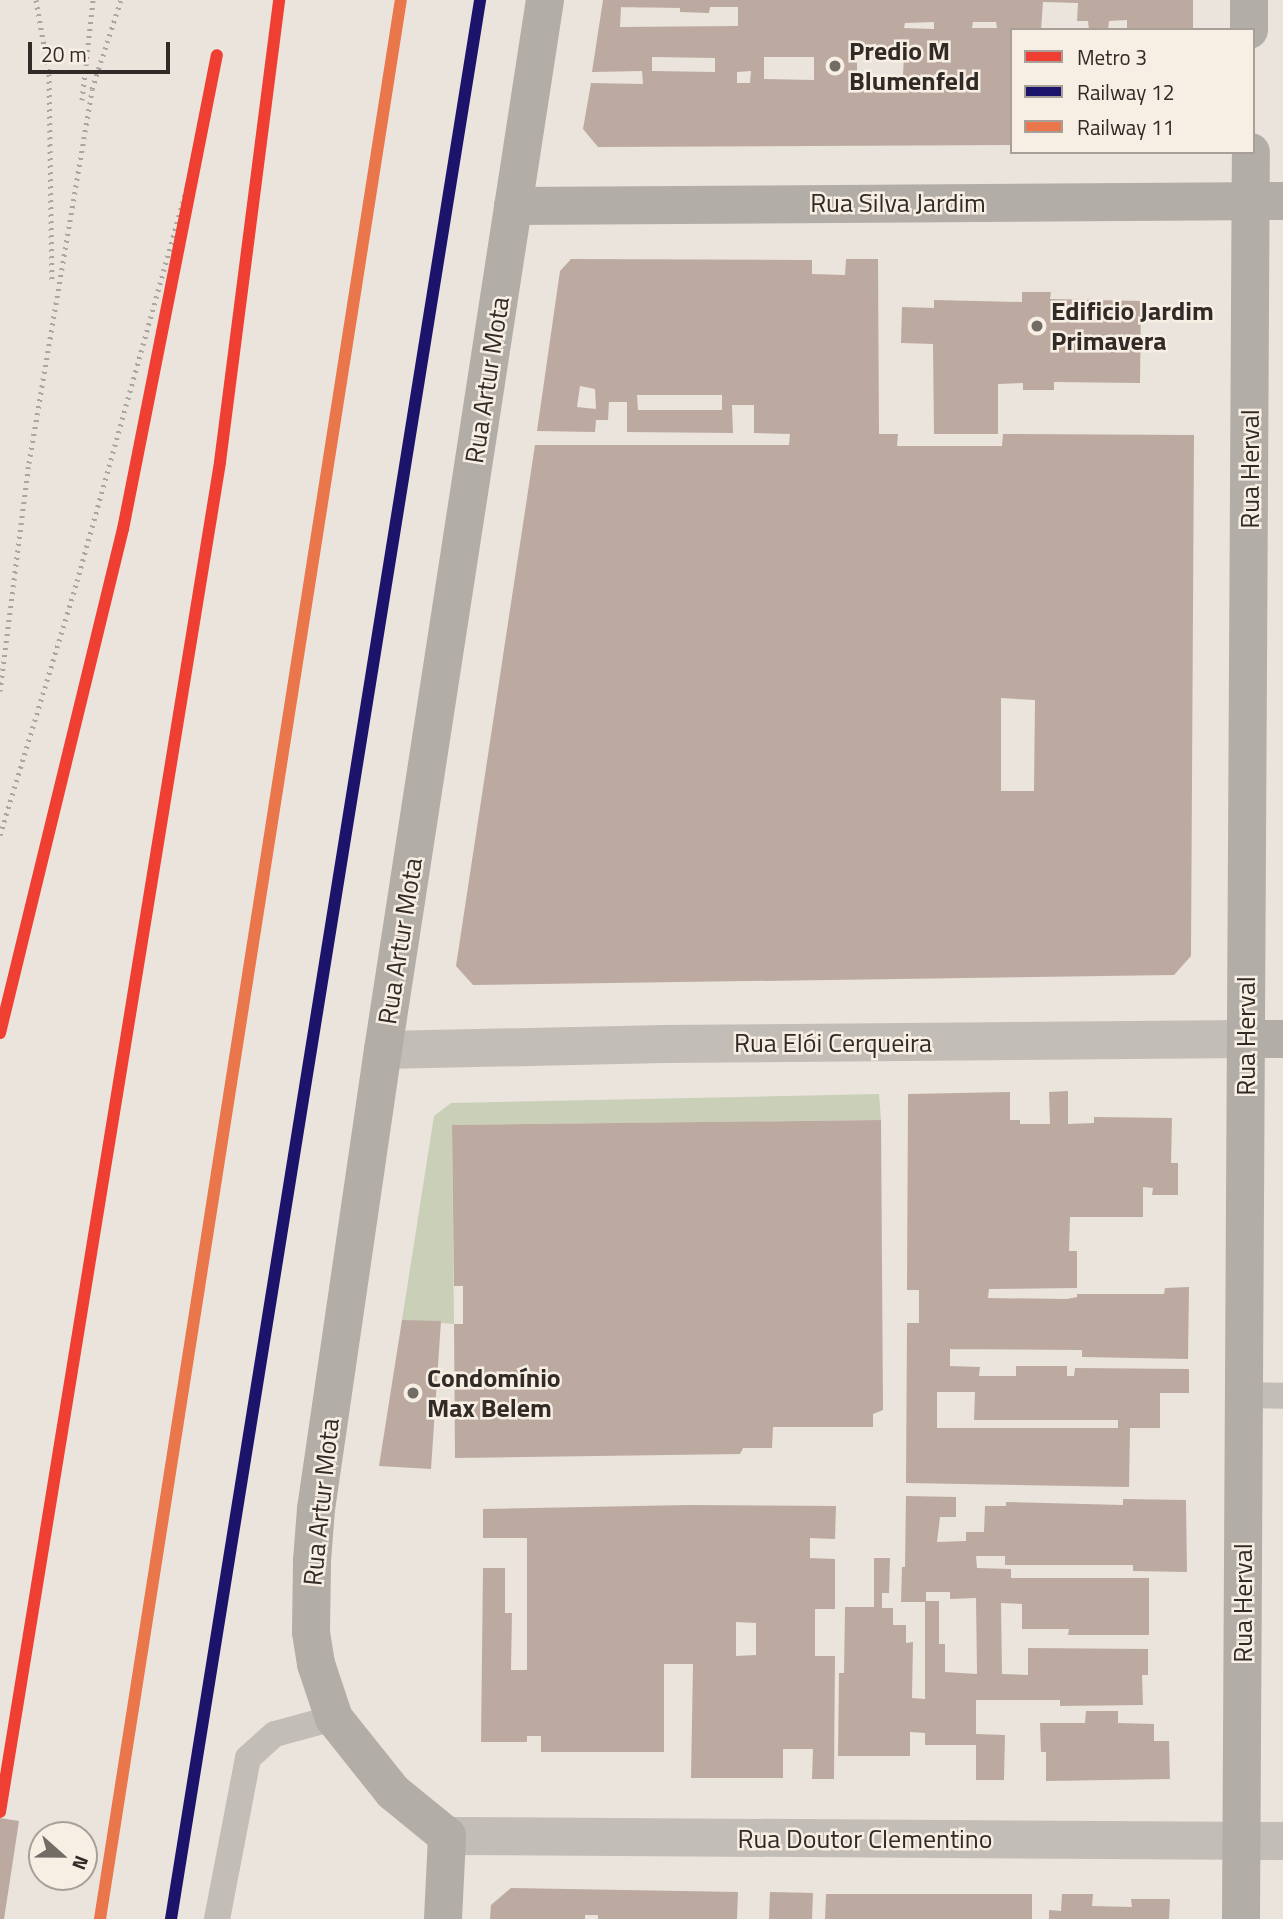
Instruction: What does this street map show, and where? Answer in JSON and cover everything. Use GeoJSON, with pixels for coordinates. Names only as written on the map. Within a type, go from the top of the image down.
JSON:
{"type":"FeatureCollection","features":[{"type":"Feature","properties":{"kind":"street","name":"Rua Artur Mota"},"geometry":{"type":"LineString","coordinates":[[447,1836],[393,1792],[334,1718],[316,1664],[311,1632],[312,1561],[318,1495],[383,1050],[545,0]]}},
{"type":"Feature","properties":{"kind":"street"},"geometry":{"type":"LineString","coordinates":[[1249,0],[1249,28]]}},
{"type":"Feature","properties":{"kind":"street","name":"Rua Herval"},"geometry":{"type":"LineString","coordinates":[[1241,1919],[1244,1395],[1265,1039],[1267,201],[1252,154]]}},
{"type":"Feature","properties":{"kind":"street","name":"Rua Silva Jardim"},"geometry":{"type":"LineString","coordinates":[[513,206],[1267,201]]}},
{"type":"Feature","properties":{"kind":"street","name":"Rua Elói Cerqueira"},"geometry":{"type":"LineString","coordinates":[[383,1050],[664,1044],[1265,1039]]}},
{"type":"Feature","properties":{"kind":"street"},"geometry":{"type":"LineString","coordinates":[[443,1919],[447,1836]]}},
{"type":"Feature","properties":{"kind":"street","name":"Rua Doutor Clementino"},"geometry":{"type":"LineString","coordinates":[[447,1836],[1283,1841]]}},
{"type":"Feature","properties":{"kind":"lane"},"geometry":{"type":"LineString","coordinates":[[1244,1395],[1283,1396]]}},
{"type":"Feature","properties":{"kind":"lane"},"geometry":{"type":"LineString","coordinates":[[217,1919],[247,1758],[275,1734],[334,1718]]}},
{"type":"Feature","properties":{"kind":"green space"},"geometry":{"type":"Polygon","coordinates":[[[879,1094],[881,1120],[452,1125],[454,1324],[402,1320],[434,1116],[451,1103],[879,1094]]]}},
{"type":"Feature","properties":{"kind":"building"},"geometry":{"type":"Polygon","coordinates":[[[603,0],[1193,0],[1193,28],[1127,28],[1127,20],[1109,21],[1108,28],[1089,28],[1088,21],[1077,21],[1078,3],[1043,2],[1041,28],[1010,28],[1010,145],[598,147],[583,129],[591,83],[643,84],[642,71],[592,72],[603,0]],[[621,7],[620,27],[738,26],[738,7],[710,7],[709,13],[680,12],[680,8],[621,7]],[[934,22],[905,23],[904,28],[934,29],[934,22]],[[973,22],[972,28],[997,28],[996,22],[973,22]],[[857,55],[857,75],[903,75],[904,56],[857,55]],[[652,57],[652,71],[715,72],[715,58],[652,57]],[[764,57],[764,79],[814,80],[814,57],[764,57]],[[751,71],[737,72],[737,83],[750,83],[751,71]]]}},
{"type":"Feature","properties":{"kind":"building"},"geometry":{"type":"Polygon","coordinates":[[[571,259],[812,260],[812,274],[845,275],[846,259],[878,259],[879,434],[898,434],[897,446],[1002,446],[1003,434],[1194,435],[1191,956],[1174,975],[473,985],[456,966],[535,445],[789,445],[790,434],[754,433],[754,405],[732,405],[733,433],[627,432],[627,402],[609,402],[608,420],[596,420],[595,432],[537,431],[560,271],[571,259]],[[580,386],[577,407],[596,409],[595,389],[580,386]],[[637,395],[638,410],[722,410],[722,395],[637,395]],[[1001,698],[1001,791],[1034,791],[1035,700],[1001,698]]]}},
{"type":"Feature","properties":{"kind":"building","name":"Edificio Jardim Primavera"},"geometry":{"type":"Polygon","coordinates":[[[1022,292],[1051,292],[1050,299],[1141,301],[1140,383],[1054,382],[1054,390],[1023,390],[1023,383],[998,384],[998,434],[934,434],[933,344],[901,343],[902,307],[934,308],[934,300],[1022,302],[1022,292]]]}},
{"type":"Feature","properties":{"kind":"building"},"geometry":{"type":"Polygon","coordinates":[[[1068,1091],[1068,1124],[1094,1123],[1094,1117],[1172,1118],[1171,1163],[1178,1163],[1178,1195],[1152,1195],[1153,1188],[1143,1187],[1143,1217],[1070,1217],[1069,1251],[1077,1251],[1077,1288],[989,1289],[988,1298],[1067,1299],[1077,1297],[1077,1294],[1164,1294],[1165,1288],[1189,1287],[1188,1359],[1082,1357],[1082,1350],[950,1349],[950,1366],[980,1367],[979,1376],[1016,1376],[1016,1366],[1067,1366],[1067,1376],[1074,1376],[1075,1368],[1189,1369],[1189,1393],[1160,1393],[1160,1428],[1130,1428],[1129,1487],[906,1483],[907,1323],[919,1323],[919,1290],[907,1290],[908,1094],[1010,1092],[1010,1120],[1020,1120],[1020,1124],[1050,1124],[1049,1092],[1068,1091]],[[937,1392],[937,1428],[1118,1428],[1118,1420],[974,1420],[975,1392],[937,1392]]]}},
{"type":"Feature","properties":{"kind":"building"},"geometry":{"type":"Polygon","coordinates":[[[881,1120],[883,1410],[873,1414],[873,1427],[773,1427],[772,1448],[743,1448],[740,1454],[455,1458],[454,1324],[463,1324],[463,1286],[454,1286],[452,1125],[881,1120]]]}},
{"type":"Feature","properties":{"kind":"building","name":"Condomínio Max Belem"},"geometry":{"type":"Polygon","coordinates":[[[402,1320],[441,1321],[431,1469],[379,1466],[402,1320]]]}},
{"type":"Feature","properties":{"kind":"building"},"geometry":{"type":"Polygon","coordinates":[[[906,1496],[956,1497],[956,1517],[940,1517],[937,1542],[966,1541],[966,1532],[984,1532],[985,1506],[1006,1506],[1006,1502],[1123,1505],[1123,1499],[1186,1500],[1187,1572],[1133,1571],[1133,1565],[1005,1565],[1005,1556],[976,1556],[977,1568],[1011,1569],[1011,1578],[1149,1578],[1149,1635],[1068,1635],[1069,1629],[1022,1629],[1022,1604],[1001,1603],[1002,1674],[1028,1675],[1028,1648],[1148,1649],[1148,1675],[1142,1675],[1143,1705],[1060,1706],[1060,1700],[976,1700],[976,1734],[1005,1735],[1004,1780],[976,1780],[976,1745],[925,1745],[925,1733],[910,1732],[910,1756],[838,1756],[839,1673],[844,1673],[845,1607],[874,1607],[874,1558],[890,1558],[889,1593],[882,1593],[882,1608],[893,1608],[893,1625],[906,1625],[906,1643],[913,1642],[912,1698],[925,1699],[925,1602],[901,1602],[902,1567],[905,1567],[906,1496]],[[926,1592],[926,1601],[939,1601],[939,1644],[945,1644],[945,1672],[977,1674],[976,1598],[950,1599],[950,1592],[926,1592]]]}},
{"type":"Feature","properties":{"kind":"building"},"geometry":{"type":"Polygon","coordinates":[[[689,1505],[836,1506],[835,1539],[810,1538],[810,1558],[835,1559],[835,1609],[815,1609],[815,1656],[835,1656],[834,1779],[812,1779],[813,1749],[783,1749],[783,1778],[691,1778],[693,1664],[664,1664],[664,1752],[541,1752],[541,1736],[527,1736],[527,1742],[481,1742],[483,1568],[505,1568],[505,1613],[512,1613],[511,1670],[527,1670],[527,1538],[483,1538],[483,1509],[689,1505]],[[736,1622],[736,1656],[756,1655],[756,1623],[736,1622]]]}},
{"type":"Feature","properties":{"kind":"building"},"geometry":{"type":"Polygon","coordinates":[[[1086,1711],[1118,1711],[1118,1723],[1154,1724],[1154,1741],[1169,1741],[1170,1779],[1046,1781],[1046,1752],[1041,1752],[1040,1723],[1085,1723],[1086,1711]]]}},
{"type":"Feature","properties":{"kind":"building"},"geometry":{"type":"Polygon","coordinates":[[[0,1818],[19,1821],[4,1919],[0,1919],[0,1818]]]}},
{"type":"Feature","properties":{"kind":"building"},"geometry":{"type":"Polygon","coordinates":[[[511,1888],[738,1892],[737,1919],[598,1919],[598,1915],[585,1915],[585,1919],[490,1919],[491,1905],[511,1888]]]}},
{"type":"Feature","properties":{"kind":"building"},"geometry":{"type":"Polygon","coordinates":[[[770,1892],[813,1893],[812,1919],[769,1919],[770,1892]]]}},
{"type":"Feature","properties":{"kind":"building"},"geometry":{"type":"Polygon","coordinates":[[[826,1894],[1032,1894],[1032,1919],[825,1919],[826,1894]]]}},
{"type":"Feature","properties":{"kind":"building"},"geometry":{"type":"Polygon","coordinates":[[[1062,1894],[1093,1894],[1092,1906],[1132,1907],[1131,1899],[1170,1899],[1169,1919],[1049,1919],[1049,1910],[1061,1911],[1062,1894]]]}},
{"type":"Feature","properties":{"kind":"railway"},"geometry":{"type":"LineString","coordinates":[[36,0],[49,74],[52,282]]}},
{"type":"Feature","properties":{"kind":"railway"},"geometry":{"type":"LineString","coordinates":[[82,100],[93,0]]}},
{"type":"Feature","properties":{"kind":"railway"},"geometry":{"type":"LineString","coordinates":[[0,691],[29,463],[92,89],[121,0]]}},
{"type":"Feature","properties":{"kind":"railway"},"geometry":{"type":"LineString","coordinates":[[0,835],[77,581],[199,143]]}},
{"type":"Feature","properties":{"kind":"metro line","name":"3"},"geometry":{"type":"LineString","coordinates":[[0,1812],[220,462],[279,0]]}},
{"type":"Feature","properties":{"kind":"metro line","name":"3"},"geometry":{"type":"LineString","coordinates":[[0,1033],[123,529],[217,55]]}},
{"type":"Feature","properties":{"kind":"rail line","name":"11"},"geometry":{"type":"LineString","coordinates":[[100,1919],[401,0]]}},
{"type":"Feature","properties":{"kind":"rail line","name":"12"},"geometry":{"type":"LineString","coordinates":[[171,1919],[480,0]]}},
{"type":"Feature","properties":{"kind":"place","name":"Predio M Blumenfeld"},"geometry":{"type":"Point","coordinates":[835,66]}},
{"type":"Feature","properties":{"kind":"place","name":"Edificio Jardim Primavera"},"geometry":{"type":"Point","coordinates":[1037,326]}},
{"type":"Feature","properties":{"kind":"place","name":"Condomínio Max Belem"},"geometry":{"type":"Point","coordinates":[413,1393]}}]}
